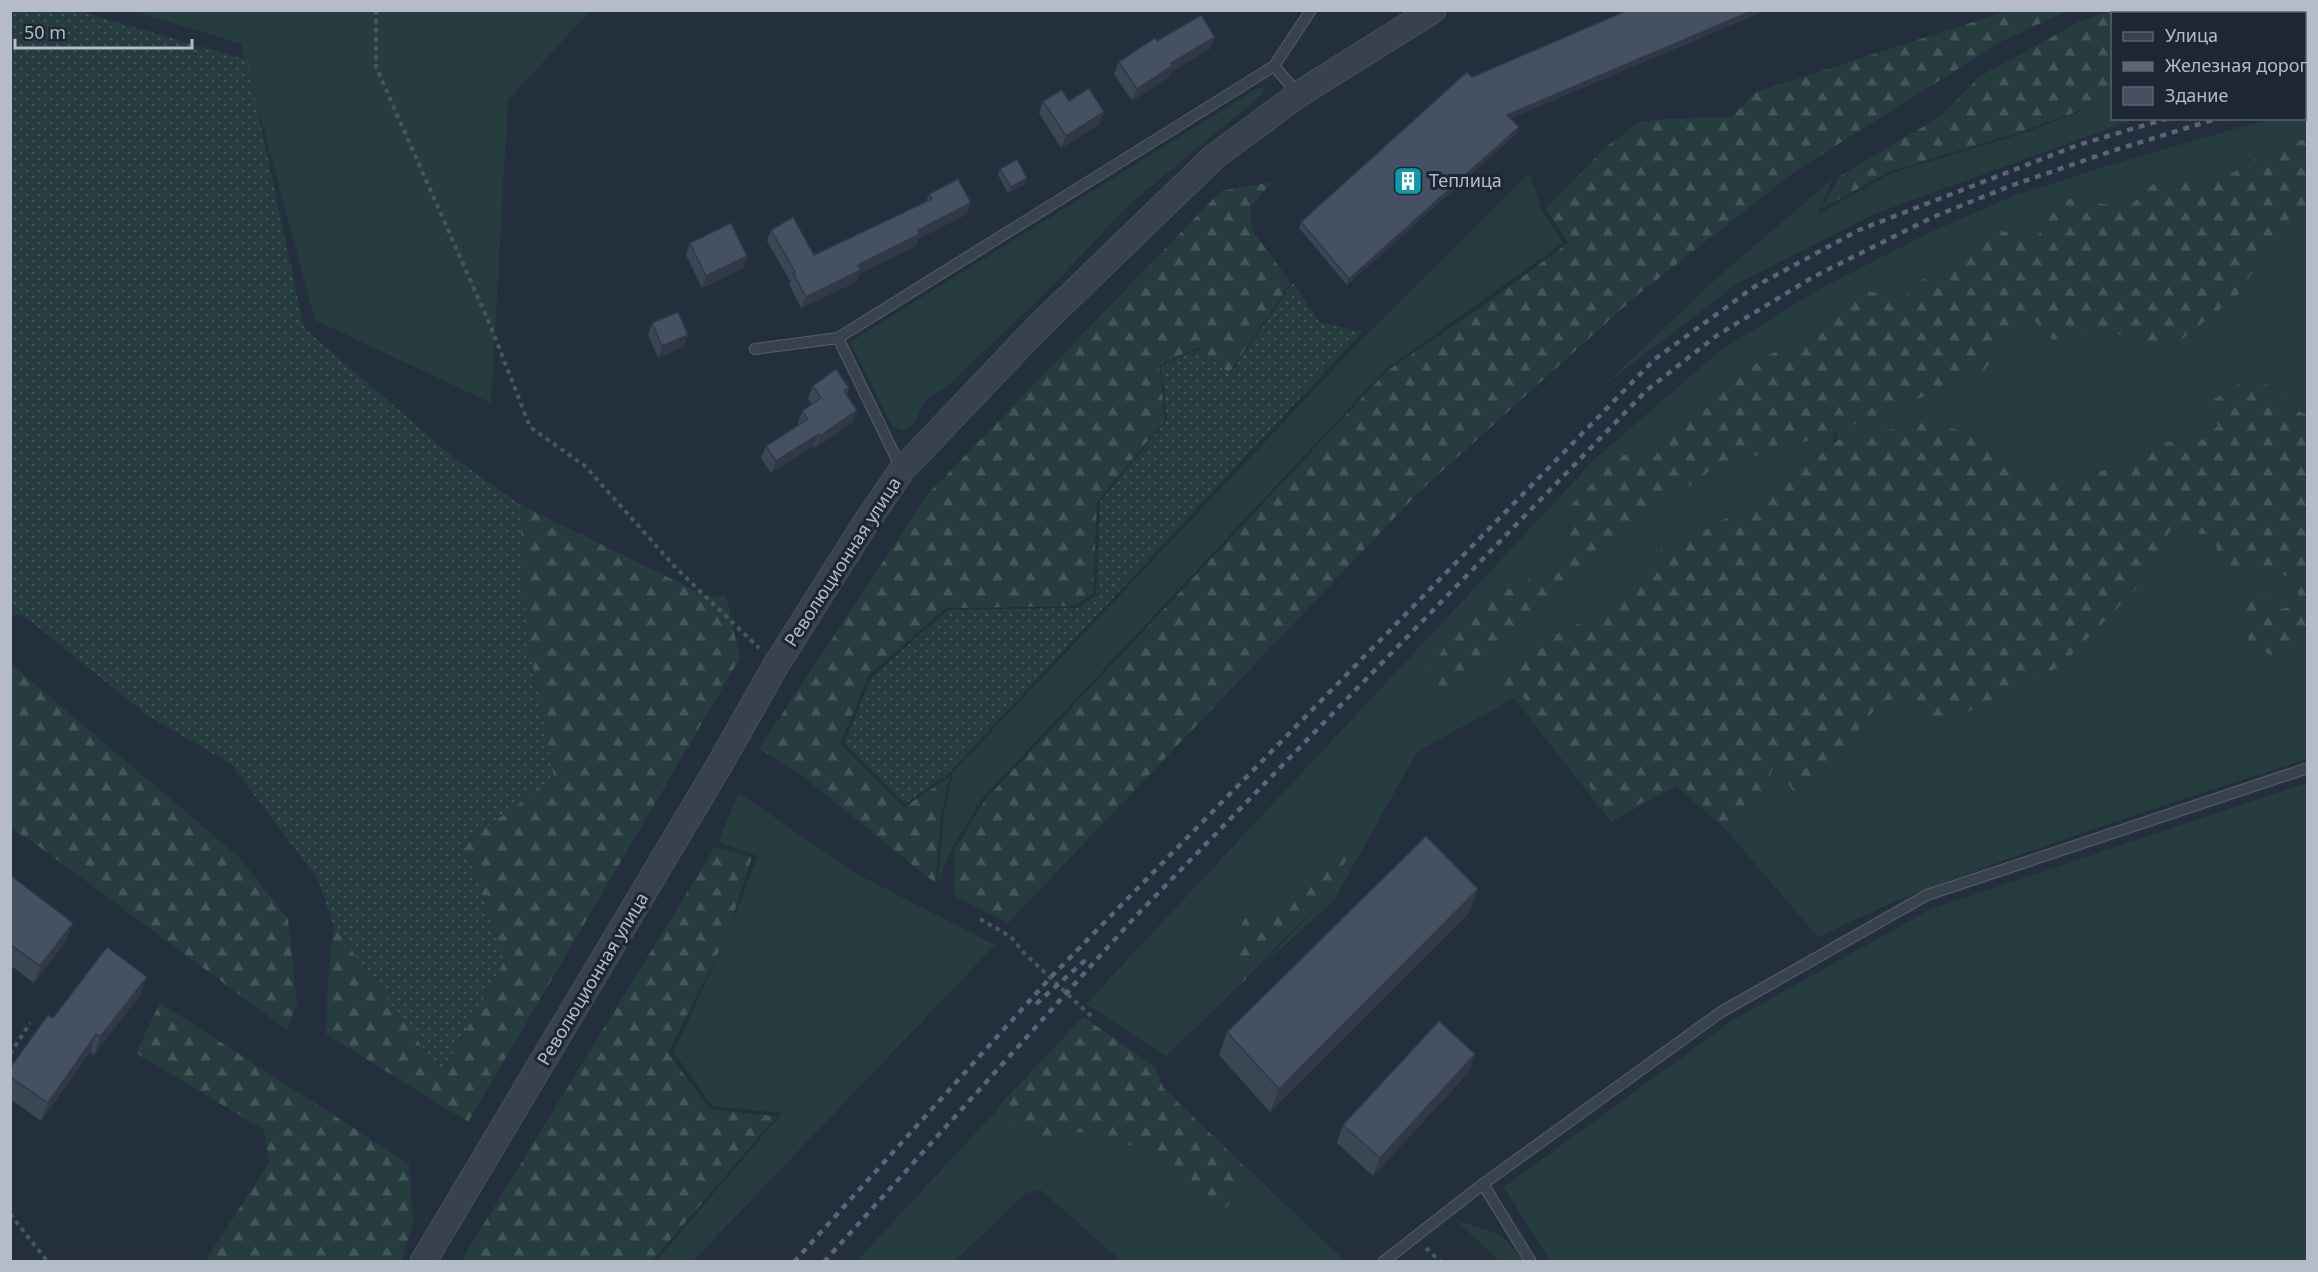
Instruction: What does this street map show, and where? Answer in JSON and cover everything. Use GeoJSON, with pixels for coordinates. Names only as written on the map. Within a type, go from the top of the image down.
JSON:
{"type":"FeatureCollection","features":[{"type":"Feature","properties":{"kind":"street","name":"Революционная улица"},"geometry":{"type":"LineString","coordinates":[[423,1262],[623,928],[776,665],[902,470],[1036,329],[1215,156],[1299,94],[1433,10]]}},
{"type":"Feature","properties":{"kind":"lane"},"geometry":{"type":"LineString","coordinates":[[755,349],[838,338],[1274,66],[1311,10]]}},
{"type":"Feature","properties":{"kind":"lane"},"geometry":{"type":"LineString","coordinates":[[1274,66],[1299,94]]}},
{"type":"Feature","properties":{"kind":"lane"},"geometry":{"type":"LineString","coordinates":[[838,338],[902,470]]}},
{"type":"Feature","properties":{"kind":"lane"},"geometry":{"type":"LineString","coordinates":[[1383,1262],[1483,1184],[1721,1012],[1926,895],[2307,768]]}},
{"type":"Feature","properties":{"kind":"lane"},"geometry":{"type":"LineString","coordinates":[[1483,1184],[1531,1262]]}},
{"type":"Feature","properties":{"kind":"path"},"geometry":{"type":"LineString","coordinates":[[376,10],[376,67],[491,327],[531,427],[585,466],[676,568],[776,665]]}},
{"type":"Feature","properties":{"kind":"path"},"geometry":{"type":"LineString","coordinates":[[980,918],[1011,937],[1024,953],[1093,1018]]}},
{"type":"Feature","properties":{"kind":"path"},"geometry":{"type":"LineString","coordinates":[[10,1054],[30,1023]]}},
{"type":"Feature","properties":{"kind":"path"},"geometry":{"type":"LineString","coordinates":[[10,1214],[48,1262]]}},
{"type":"Feature","properties":{"kind":"green space"},"geometry":{"type":"Polygon","coordinates":[[[10,11],[79,11],[247,60],[304,328],[452,456],[519,504],[527,635],[554,778],[464,843],[505,959],[442,1074],[334,926],[317,878],[231,764],[148,716],[23,615],[11,614],[10,11]]]}},
{"type":"Feature","properties":{"kind":"green space"},"geometry":{"type":"Polygon","coordinates":[[[134,11],[590,11],[508,100],[491,403],[315,320],[241,44],[134,11]]]}},
{"type":"Feature","properties":{"kind":"green space"},"geometry":{"type":"Polygon","coordinates":[[[2007,11],[2067,11],[2004,40],[1797,170],[1636,296],[1420,491],[1008,923],[954,896],[954,851],[985,800],[1387,371],[1487,303],[1568,243],[1546,209],[1607,146],[1640,122],[1732,117],[1756,92],[2007,11]]]}},
{"type":"Feature","properties":{"kind":"green space"},"geometry":{"type":"Polygon","coordinates":[[[2111,11],[2307,11],[2307,45],[2306,12],[2111,12],[2111,99],[2023,131],[1891,171],[1821,209],[1840,176],[1941,116],[1979,77],[2079,22],[2111,11]]]}},
{"type":"Feature","properties":{"kind":"green space"},"geometry":{"type":"Polygon","coordinates":[[[1258,88],[1263,88],[1265,92],[1131,203],[1044,294],[945,388],[928,398],[913,424],[903,431],[892,426],[850,342],[1258,88]]]}},
{"type":"Feature","properties":{"kind":"green space"},"geometry":{"type":"Polygon","coordinates":[[[2111,99],[2111,120],[2132,120],[1877,213],[1738,283],[1602,387],[1717,278],[1833,178],[1818,214],[1892,173],[2024,133],[2111,99]]]}},
{"type":"Feature","properties":{"kind":"green space"},"geometry":{"type":"Polygon","coordinates":[[[2306,108],[2307,139],[2277,146],[2222,179],[2160,177],[2128,208],[2060,197],[2035,241],[1996,229],[1957,263],[1922,280],[1905,298],[1861,290],[1788,348],[1765,356],[1708,402],[1680,415],[1655,456],[1571,505],[1564,562],[1466,610],[1419,691],[1452,689],[1619,537],[1715,467],[1832,434],[1834,442],[1737,512],[1697,535],[1662,548],[1609,609],[1556,634],[1485,688],[1517,689],[1612,817],[1676,786],[1611,822],[1514,698],[1417,752],[1334,900],[1259,969],[1327,895],[1309,869],[1293,904],[1245,918],[1227,954],[1243,982],[1166,1056],[1086,1004],[1596,458],[1721,350],[1821,288],[1935,230],[2016,195],[2266,120],[2306,120],[2306,108]]]}},
{"type":"Feature","properties":{"kind":"green space"},"geometry":{"type":"Polygon","coordinates":[[[2307,139],[2307,214],[2285,221],[2238,295],[2171,348],[2102,330],[2053,340],[2028,314],[1983,372],[1832,434],[1715,467],[1619,537],[1452,689],[1418,691],[1466,610],[1564,562],[1571,505],[1619,455],[1655,456],[1680,415],[1708,402],[1765,356],[1788,348],[1861,290],[1905,298],[1922,280],[1957,263],[1996,229],[2035,241],[2060,197],[2128,208],[2160,177],[2222,179],[2277,146],[2307,139]]]}},
{"type":"Feature","properties":{"kind":"green space"},"geometry":{"type":"Polygon","coordinates":[[[1529,173],[1542,210],[1563,243],[1385,370],[981,800],[950,852],[938,882],[944,813],[953,772],[1365,336],[1529,173]]]}},
{"type":"Feature","properties":{"kind":"green space"},"geometry":{"type":"Polygon","coordinates":[[[1272,182],[1250,207],[1252,230],[1291,283],[1229,373],[1199,347],[1159,365],[1165,420],[1097,502],[1093,593],[1076,606],[946,608],[869,675],[840,744],[904,807],[950,777],[941,815],[935,883],[800,774],[759,749],[927,495],[1221,191],[1272,182]]]}},
{"type":"Feature","properties":{"kind":"green space"},"geometry":{"type":"Polygon","coordinates":[[[2307,214],[2307,415],[2285,405],[2270,385],[2196,444],[2161,441],[2128,465],[2058,480],[2015,474],[1983,440],[1933,422],[1838,440],[1836,432],[1983,372],[2028,314],[2053,340],[2102,330],[2171,348],[2238,295],[2285,220],[2307,214]]]}},
{"type":"Feature","properties":{"kind":"green space"},"geometry":{"type":"Polygon","coordinates":[[[1293,283],[1319,322],[1362,332],[948,774],[905,804],[844,743],[872,677],[948,610],[1078,608],[1096,595],[1100,502],[1167,420],[1161,366],[1199,349],[1230,374],[1293,283]]]}},
{"type":"Feature","properties":{"kind":"green space"},"geometry":{"type":"Polygon","coordinates":[[[2241,383],[2270,385],[2285,405],[2307,415],[2308,638],[2303,645],[2271,655],[2249,642],[2243,608],[2263,592],[2274,611],[2297,605],[2300,578],[2259,571],[2221,571],[2214,535],[2170,531],[2138,587],[2061,666],[1937,727],[1907,694],[1880,703],[1800,802],[1775,763],[1764,791],[1724,828],[1676,786],[1612,817],[1517,689],[1484,688],[1556,634],[1609,609],[1662,548],[1697,535],[1737,512],[1838,440],[1933,421],[1983,440],[2015,474],[2058,480],[2128,465],[2161,441],[2196,444],[2218,426],[2211,401],[2241,383]]]}},
{"type":"Feature","properties":{"kind":"green space"},"geometry":{"type":"Polygon","coordinates":[[[519,504],[708,597],[726,596],[740,658],[468,1122],[326,1034],[328,978],[334,926],[442,1074],[505,959],[464,843],[554,778],[527,635],[519,504]]]}},
{"type":"Feature","properties":{"kind":"green space"},"geometry":{"type":"Polygon","coordinates":[[[2169,531],[2214,535],[2221,571],[2259,571],[2300,578],[2298,605],[2274,612],[2243,608],[2303,645],[2307,638],[2307,759],[2001,861],[1891,903],[1818,937],[1724,828],[1764,791],[1775,763],[1800,801],[1880,703],[1907,694],[2138,587],[2169,531]]]}},
{"type":"Feature","properties":{"kind":"green space"},"geometry":{"type":"Polygon","coordinates":[[[10,663],[239,857],[288,919],[297,1005],[287,1030],[11,828],[10,663]]]}},
{"type":"Feature","properties":{"kind":"green space"},"geometry":{"type":"Polygon","coordinates":[[[2307,783],[2307,1261],[1550,1261],[1504,1187],[1733,1020],[1931,909],[2307,783]]]}},
{"type":"Feature","properties":{"kind":"green space"},"geometry":{"type":"Polygon","coordinates":[[[739,793],[855,873],[995,945],[693,1261],[655,1262],[782,1113],[712,1106],[674,1052],[726,937],[758,856],[718,842],[739,793]]]}},
{"type":"Feature","properties":{"kind":"green space"},"geometry":{"type":"Polygon","coordinates":[[[715,847],[752,857],[727,935],[668,1053],[711,1110],[777,1116],[652,1261],[461,1261],[715,847]]]}},
{"type":"Feature","properties":{"kind":"green space"},"geometry":{"type":"Polygon","coordinates":[[[1349,855],[1327,895],[1243,982],[1227,954],[1245,918],[1293,904],[1309,869],[1349,855]]]}},
{"type":"Feature","properties":{"kind":"green space"},"geometry":{"type":"Polygon","coordinates":[[[160,1003],[409,1164],[413,1224],[401,1261],[205,1261],[269,1163],[264,1130],[136,1053],[160,1003]]]}},
{"type":"Feature","properties":{"kind":"green space"},"geometry":{"type":"Polygon","coordinates":[[[1083,1017],[1154,1066],[1164,1089],[1344,1260],[1121,1261],[1041,1190],[1026,1193],[955,1261],[856,1262],[1083,1017]]]}},
{"type":"Feature","properties":{"kind":"green space"},"geometry":{"type":"Polygon","coordinates":[[[1083,1017],[1154,1066],[1164,1089],[1253,1175],[1225,1209],[1162,1154],[1080,1132],[1031,1140],[1004,1121],[998,1107],[1083,1017]]]}},
{"type":"Feature","properties":{"kind":"green space"},"geometry":{"type":"Polygon","coordinates":[[[1456,1220],[1500,1234],[1524,1261],[1499,1261],[1456,1220]]]}},
{"type":"Feature","properties":{"kind":"building"},"geometry":{"type":"Polygon","coordinates":[[[1628,10],[1754,10],[1507,115],[1519,127],[1349,279],[1301,222],[1467,72],[1472,77],[1628,10]]]}},
{"type":"Feature","properties":{"kind":"building"},"geometry":{"type":"Polygon","coordinates":[[[1201,15],[1215,37],[1171,63],[1173,65],[1137,89],[1119,62],[1155,38],[1157,41],[1201,15]]]}},
{"type":"Feature","properties":{"kind":"building"},"geometry":{"type":"Polygon","coordinates":[[[1089,88],[1104,112],[1066,136],[1043,101],[1062,90],[1069,101],[1089,88]]]}},
{"type":"Feature","properties":{"kind":"building"},"geometry":{"type":"Polygon","coordinates":[[[1017,159],[1027,178],[1011,187],[1000,169],[1017,159]]]}},
{"type":"Feature","properties":{"kind":"building"},"geometry":{"type":"Polygon","coordinates":[[[958,179],[971,203],[918,230],[920,234],[858,265],[861,270],[806,297],[793,273],[795,272],[771,230],[793,217],[814,255],[932,199],[929,194],[958,179]]]}},
{"type":"Feature","properties":{"kind":"building"},"geometry":{"type":"Polygon","coordinates":[[[731,223],[747,256],[706,276],[690,243],[731,223]]]}},
{"type":"Feature","properties":{"kind":"building"},"geometry":{"type":"Polygon","coordinates":[[[678,312],[688,335],[662,346],[652,323],[678,312]]]}},
{"type":"Feature","properties":{"kind":"building"},"geometry":{"type":"Polygon","coordinates":[[[836,369],[849,388],[844,391],[857,410],[820,436],[819,434],[776,461],[766,446],[808,419],[802,411],[821,398],[813,386],[836,369]]]}},
{"type":"Feature","properties":{"kind":"building"},"geometry":{"type":"Polygon","coordinates":[[[1426,836],[1478,889],[1279,1089],[1227,1032],[1426,836]]]}},
{"type":"Feature","properties":{"kind":"building"},"geometry":{"type":"Polygon","coordinates":[[[10,875],[73,923],[40,966],[10,944],[10,875]]]}},
{"type":"Feature","properties":{"kind":"building"},"geometry":{"type":"Polygon","coordinates":[[[107,947],[147,977],[100,1037],[96,1034],[48,1103],[10,1077],[10,1068],[48,1015],[53,1018],[107,947]]]}},
{"type":"Feature","properties":{"kind":"building"},"geometry":{"type":"Polygon","coordinates":[[[1439,1021],[1475,1054],[1380,1158],[1343,1125],[1439,1021]]]}},
{"type":"Feature","properties":{"kind":"railway"},"geometry":{"type":"LineString","coordinates":[[794,1262],[1051,977],[1655,359],[1754,287],[1859,230],[2078,145],[2162,120]]}},
{"type":"Feature","properties":{"kind":"railway"},"geometry":{"type":"LineString","coordinates":[[824,1262],[1135,917],[1647,390],[1716,336],[1813,277],[1933,217],[2010,186],[2213,120]]}},
{"type":"Feature","properties":{"kind":"railway"},"geometry":{"type":"LineString","coordinates":[[1036,1004],[1090,956]]}},
{"type":"Feature","properties":{"kind":"place","name":"Теплица"},"geometry":{"type":"Point","coordinates":[1408,181]}}]}
